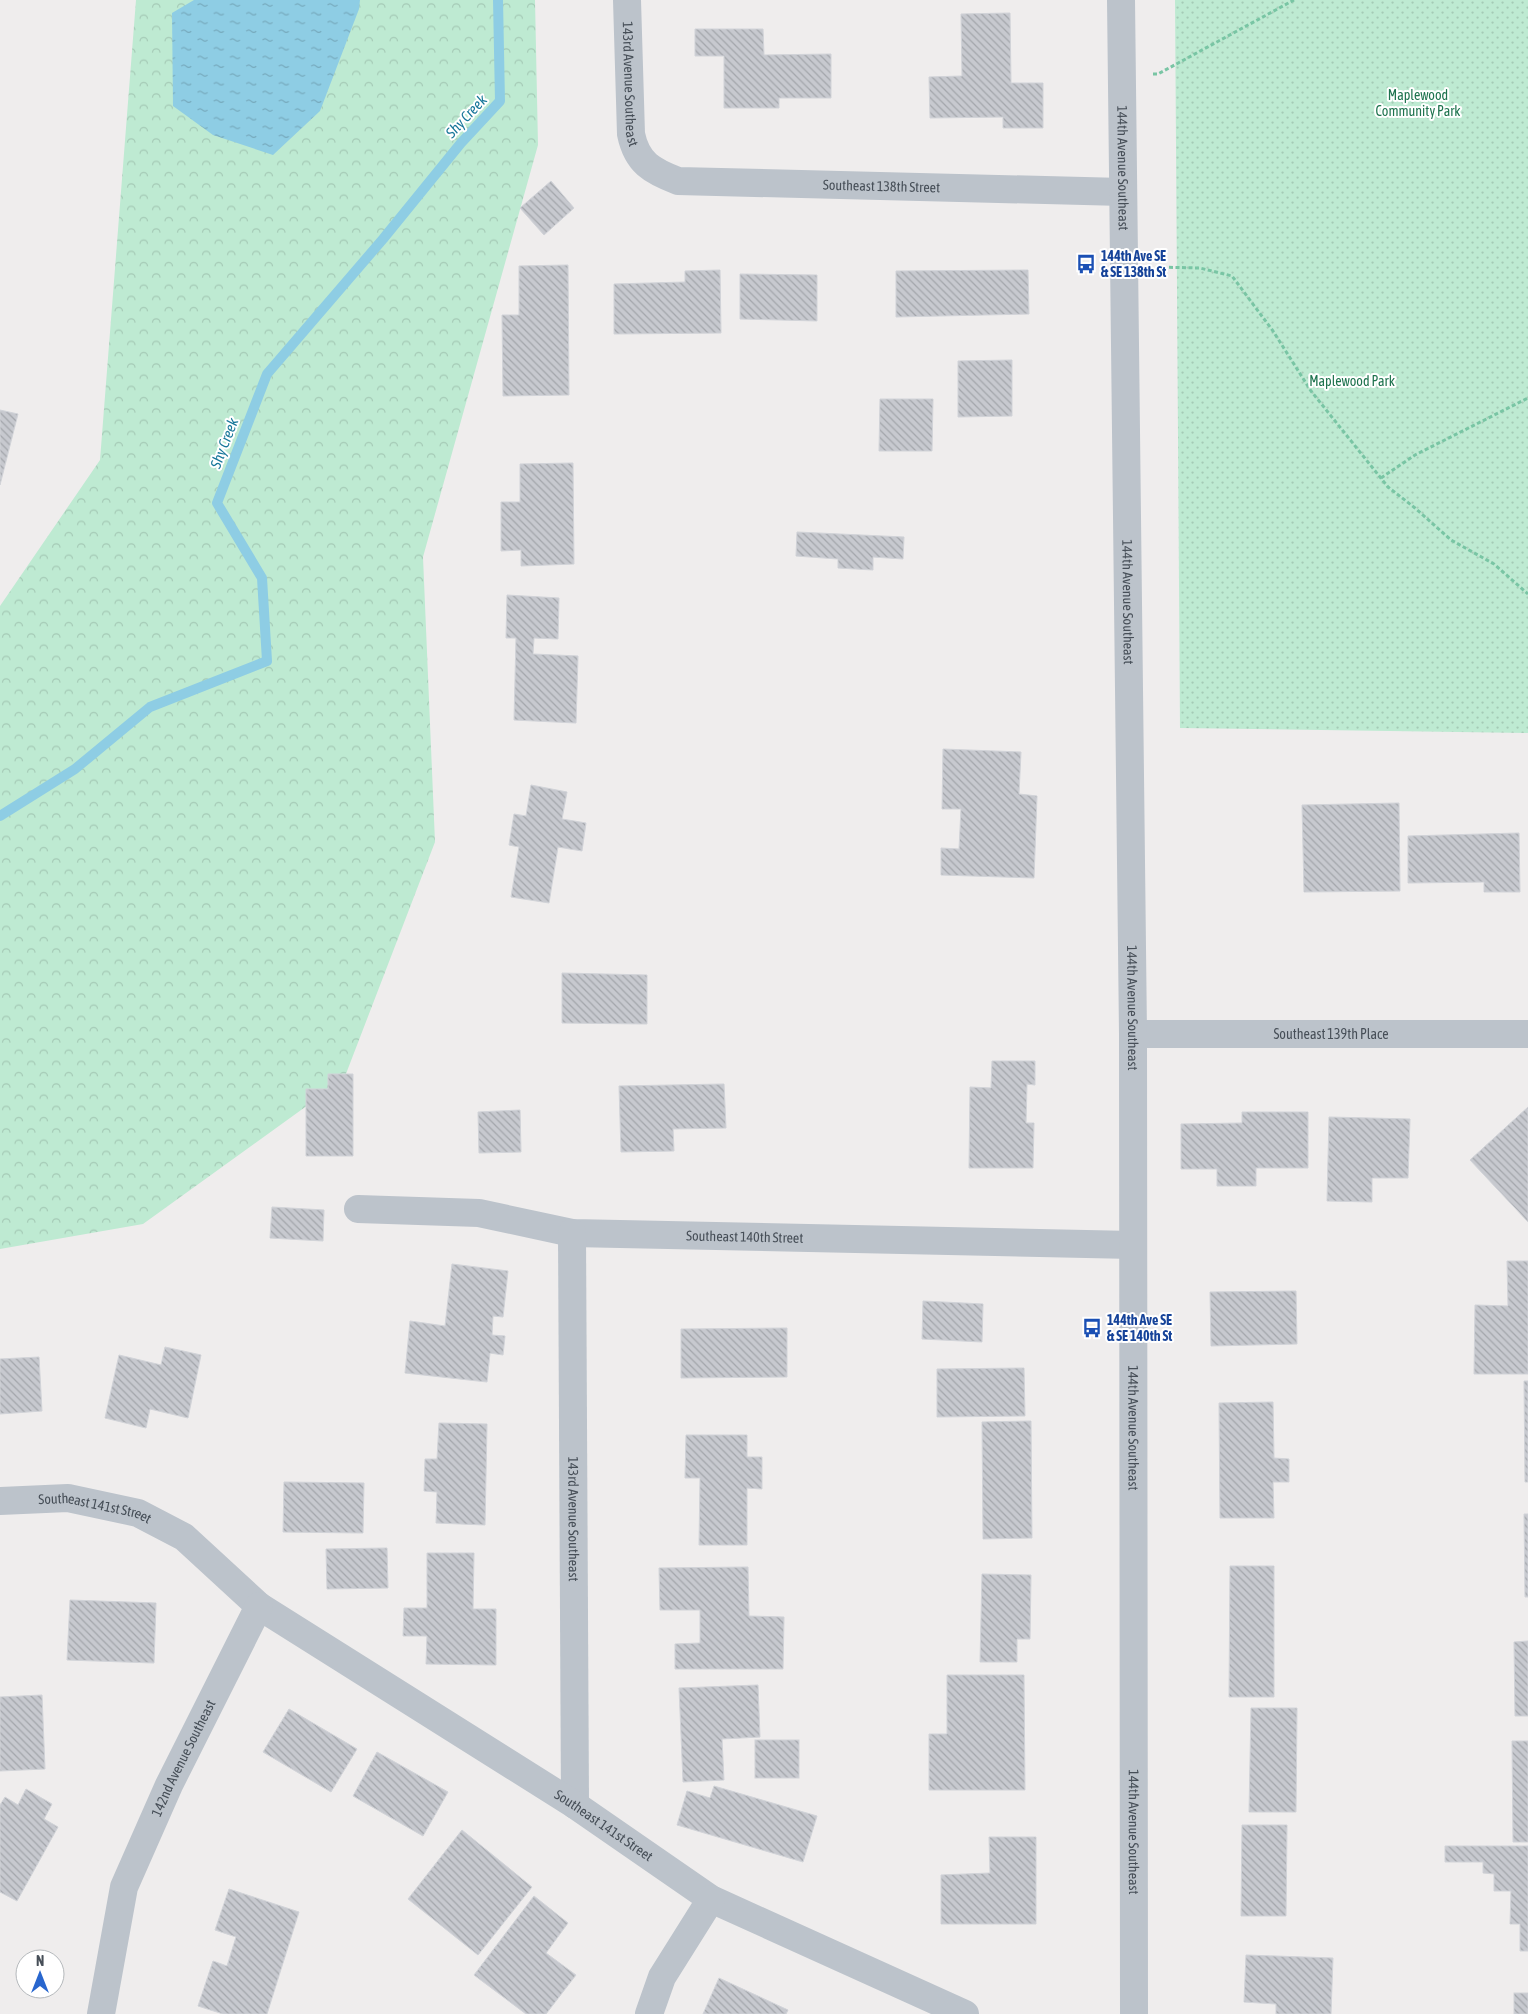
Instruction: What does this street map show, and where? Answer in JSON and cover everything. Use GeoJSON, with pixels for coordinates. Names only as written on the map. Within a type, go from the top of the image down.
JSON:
{"type":"FeatureCollection","features":[{"type":"Feature","properties":{"kind":"street","name":"143rd Avenue Southeast"},"geometry":{"type":"LineString","coordinates":[[628,0],[631,134],[634,148],[644,164]]}},
{"type":"Feature","properties":{"kind":"street","name":"144th Avenue Southeast"},"geometry":{"type":"LineString","coordinates":[[1121,0],[1133,1034],[1134,2014]]}},
{"type":"Feature","properties":{"kind":"street","name":"Southeast 138th Street"},"geometry":{"type":"LineString","coordinates":[[644,164],[678,181],[1123,192]]}},
{"type":"Feature","properties":{"kind":"street","name":"Southeast 139th Place"},"geometry":{"type":"LineString","coordinates":[[1133,1034],[1528,1034]]}},
{"type":"Feature","properties":{"kind":"street","name":"Southeast 140th Street"},"geometry":{"type":"LineString","coordinates":[[358,1209],[479,1213],[572,1233],[1133,1245]]}},
{"type":"Feature","properties":{"kind":"street","name":"143rd Avenue Southeast"},"geometry":{"type":"LineString","coordinates":[[572,1233],[575,1804]]}},
{"type":"Feature","properties":{"kind":"street","name":"Southeast 141st Street"},"geometry":{"type":"LineString","coordinates":[[0,1502],[68,1498],[138,1513],[184,1537],[259,1606],[575,1804],[711,1899],[965,2014]]}},
{"type":"Feature","properties":{"kind":"street","name":"142nd Avenue Southeast"},"geometry":{"type":"LineString","coordinates":[[101,2014],[124,1887],[169,1785],[259,1606]]}},
{"type":"Feature","properties":{"kind":"street"},"geometry":{"type":"LineString","coordinates":[[650,2014],[662,1977],[711,1899]]}},
{"type":"Feature","properties":{"kind":"path"},"geometry":{"type":"LineString","coordinates":[[1158,74],[1294,0]]}},
{"type":"Feature","properties":{"kind":"path"},"geometry":{"type":"LineString","coordinates":[[1150,267],[1200,268],[1232,276],[1273,331],[1311,391],[1388,487],[1415,508],[1450,540],[1494,564],[1528,594]]}},
{"type":"Feature","properties":{"kind":"path"},"geometry":{"type":"LineString","coordinates":[[1380,478],[1415,455],[1528,398]]}},
{"type":"Feature","properties":{"kind":"green space"},"geometry":{"type":"Polygon","coordinates":[[[136,0],[535,0],[538,145],[423,557],[435,842],[344,1079],[143,1224],[0,1249],[0,606],[100,460],[136,0]]]}},
{"type":"Feature","properties":{"kind":"green space","name":"Maplewood Park"},"geometry":{"type":"Polygon","coordinates":[[[1175,0],[1528,0],[1528,733],[1180,728],[1175,0]]]}},
{"type":"Feature","properties":{"kind":"water"},"geometry":{"type":"Polygon","coordinates":[[[194,0],[360,0],[359,9],[320,111],[273,155],[213,135],[173,106],[172,13],[194,0]]]}},
{"type":"Feature","properties":{"kind":"building"},"geometry":{"type":"Polygon","coordinates":[[[1010,13],[1011,83],[1043,83],[1043,128],[1003,128],[1003,117],[930,118],[929,77],[962,76],[961,14],[1010,13]]]}},
{"type":"Feature","properties":{"kind":"building"},"geometry":{"type":"Polygon","coordinates":[[[695,29],[763,29],[764,55],[831,54],[831,98],[779,98],[779,108],[724,108],[724,56],[695,56],[695,29]]]}},
{"type":"Feature","properties":{"kind":"building"},"geometry":{"type":"Polygon","coordinates":[[[551,181],[574,208],[544,235],[520,208],[551,181]]]}},
{"type":"Feature","properties":{"kind":"building"},"geometry":{"type":"Polygon","coordinates":[[[568,265],[569,395],[503,396],[502,315],[519,315],[519,266],[568,265]]]}},
{"type":"Feature","properties":{"kind":"building"},"geometry":{"type":"Polygon","coordinates":[[[720,270],[721,333],[614,334],[614,284],[685,282],[685,271],[720,270]]]}},
{"type":"Feature","properties":{"kind":"building"},"geometry":{"type":"Polygon","coordinates":[[[1028,270],[1029,314],[896,317],[896,271],[1028,270]]]}},
{"type":"Feature","properties":{"kind":"building"},"geometry":{"type":"Polygon","coordinates":[[[740,274],[817,275],[817,321],[740,319],[740,274]]]}},
{"type":"Feature","properties":{"kind":"building"},"geometry":{"type":"Polygon","coordinates":[[[1012,360],[1012,416],[958,417],[958,361],[1012,360]]]}},
{"type":"Feature","properties":{"kind":"building"},"geometry":{"type":"Polygon","coordinates":[[[880,399],[933,399],[932,451],[879,451],[880,399]]]}},
{"type":"Feature","properties":{"kind":"building"},"geometry":{"type":"Polygon","coordinates":[[[0,410],[18,414],[0,485],[0,410]]]}},
{"type":"Feature","properties":{"kind":"building"},"geometry":{"type":"Polygon","coordinates":[[[573,463],[574,564],[521,566],[521,550],[501,551],[501,502],[520,502],[520,464],[573,463]]]}},
{"type":"Feature","properties":{"kind":"building"},"geometry":{"type":"Polygon","coordinates":[[[797,532],[904,537],[903,559],[873,557],[873,570],[838,568],[838,559],[796,556],[797,532]]]}},
{"type":"Feature","properties":{"kind":"building"},"geometry":{"type":"Polygon","coordinates":[[[507,595],[559,598],[558,639],[534,638],[533,654],[578,656],[576,723],[514,720],[516,638],[506,638],[507,595]]]}},
{"type":"Feature","properties":{"kind":"building"},"geometry":{"type":"Polygon","coordinates":[[[943,749],[1021,752],[1019,794],[1037,796],[1034,878],[941,875],[941,848],[959,849],[961,809],[942,809],[943,749]]]}},
{"type":"Feature","properties":{"kind":"building"},"geometry":{"type":"Polygon","coordinates":[[[531,785],[567,792],[562,819],[586,823],[582,851],[558,847],[549,903],[511,897],[519,847],[509,845],[514,814],[526,816],[531,785]]]}},
{"type":"Feature","properties":{"kind":"building"},"geometry":{"type":"Polygon","coordinates":[[[1399,803],[1400,891],[1304,892],[1302,805],[1399,803]]]}},
{"type":"Feature","properties":{"kind":"building"},"geometry":{"type":"Polygon","coordinates":[[[1519,833],[1520,892],[1484,892],[1484,882],[1408,883],[1408,836],[1519,833]]]}},
{"type":"Feature","properties":{"kind":"building"},"geometry":{"type":"Polygon","coordinates":[[[562,973],[647,975],[647,1024],[562,1023],[562,973]]]}},
{"type":"Feature","properties":{"kind":"building"},"geometry":{"type":"Polygon","coordinates":[[[992,1061],[1035,1061],[1035,1085],[1027,1084],[1026,1123],[1034,1123],[1033,1168],[969,1168],[970,1087],[991,1088],[992,1061]]]}},
{"type":"Feature","properties":{"kind":"building"},"geometry":{"type":"Polygon","coordinates":[[[328,1074],[353,1074],[353,1156],[306,1156],[306,1089],[328,1089],[328,1074]]]}},
{"type":"Feature","properties":{"kind":"building"},"geometry":{"type":"Polygon","coordinates":[[[724,1084],[726,1128],[673,1129],[674,1151],[621,1152],[619,1086],[724,1084]]]}},
{"type":"Feature","properties":{"kind":"building"},"geometry":{"type":"Polygon","coordinates":[[[1528,1107],[1528,1222],[1470,1160],[1528,1107]]]}},
{"type":"Feature","properties":{"kind":"building"},"geometry":{"type":"Polygon","coordinates":[[[520,1110],[521,1152],[479,1153],[478,1112],[520,1110]]]}},
{"type":"Feature","properties":{"kind":"building"},"geometry":{"type":"Polygon","coordinates":[[[1242,1112],[1308,1112],[1308,1168],[1256,1168],[1256,1186],[1217,1186],[1217,1169],[1181,1169],[1181,1124],[1242,1123],[1242,1112]]]}},
{"type":"Feature","properties":{"kind":"building"},"geometry":{"type":"Polygon","coordinates":[[[1329,1117],[1410,1119],[1408,1178],[1372,1178],[1372,1202],[1327,1201],[1329,1117]]]}},
{"type":"Feature","properties":{"kind":"building"},"geometry":{"type":"Polygon","coordinates":[[[272,1207],[324,1210],[323,1241],[270,1238],[272,1207]]]}},
{"type":"Feature","properties":{"kind":"building"},"geometry":{"type":"Polygon","coordinates":[[[1507,1261],[1528,1261],[1528,1374],[1474,1374],[1475,1305],[1508,1306],[1507,1261]]]}},
{"type":"Feature","properties":{"kind":"building"},"geometry":{"type":"Polygon","coordinates":[[[452,1264],[508,1271],[503,1317],[493,1316],[492,1335],[505,1336],[503,1355],[490,1353],[487,1382],[405,1373],[410,1321],[445,1326],[452,1264]]]}},
{"type":"Feature","properties":{"kind":"building"},"geometry":{"type":"Polygon","coordinates":[[[1296,1291],[1297,1344],[1211,1346],[1210,1292],[1296,1291]]]}},
{"type":"Feature","properties":{"kind":"building"},"geometry":{"type":"Polygon","coordinates":[[[923,1301],[983,1304],[982,1342],[922,1339],[923,1301]]]}},
{"type":"Feature","properties":{"kind":"building"},"geometry":{"type":"Polygon","coordinates":[[[787,1328],[787,1377],[681,1378],[681,1329],[787,1328]]]}},
{"type":"Feature","properties":{"kind":"building"},"geometry":{"type":"Polygon","coordinates":[[[165,1347],[201,1355],[188,1418],[150,1409],[146,1428],[105,1418],[119,1355],[161,1365],[165,1347]]]}},
{"type":"Feature","properties":{"kind":"building"},"geometry":{"type":"Polygon","coordinates":[[[39,1357],[42,1411],[0,1414],[0,1359],[39,1357]]]}},
{"type":"Feature","properties":{"kind":"building"},"geometry":{"type":"Polygon","coordinates":[[[1024,1368],[1025,1416],[937,1417],[937,1369],[1024,1368]]]}},
{"type":"Feature","properties":{"kind":"building"},"geometry":{"type":"Polygon","coordinates":[[[1524,1381],[1528,1381],[1528,1482],[1525,1482],[1524,1381]]]}},
{"type":"Feature","properties":{"kind":"building"},"geometry":{"type":"Polygon","coordinates":[[[1273,1402],[1274,1458],[1289,1459],[1289,1482],[1273,1482],[1274,1518],[1220,1518],[1219,1403],[1273,1402]]]}},
{"type":"Feature","properties":{"kind":"building"},"geometry":{"type":"Polygon","coordinates":[[[1031,1421],[1032,1538],[983,1539],[982,1422],[1031,1421]]]}},
{"type":"Feature","properties":{"kind":"building"},"geometry":{"type":"Polygon","coordinates":[[[439,1423],[487,1424],[485,1525],[436,1523],[437,1492],[424,1491],[425,1459],[437,1459],[439,1423]]]}},
{"type":"Feature","properties":{"kind":"building"},"geometry":{"type":"Polygon","coordinates":[[[686,1435],[747,1435],[747,1457],[762,1457],[762,1489],[747,1488],[747,1545],[699,1545],[700,1478],[685,1478],[686,1435]]]}},
{"type":"Feature","properties":{"kind":"building"},"geometry":{"type":"Polygon","coordinates":[[[284,1482],[364,1483],[363,1533],[283,1532],[284,1482]]]}},
{"type":"Feature","properties":{"kind":"building"},"geometry":{"type":"Polygon","coordinates":[[[1524,1514],[1528,1514],[1528,1597],[1525,1597],[1524,1514]]]}},
{"type":"Feature","properties":{"kind":"building"},"geometry":{"type":"Polygon","coordinates":[[[387,1548],[388,1588],[327,1589],[326,1549],[387,1548]]]}},
{"type":"Feature","properties":{"kind":"building"},"geometry":{"type":"Polygon","coordinates":[[[427,1553],[474,1553],[473,1609],[496,1609],[496,1665],[426,1664],[427,1636],[403,1636],[404,1608],[427,1608],[427,1553]]]}},
{"type":"Feature","properties":{"kind":"building"},"geometry":{"type":"Polygon","coordinates":[[[1230,1566],[1274,1566],[1274,1697],[1229,1697],[1230,1566]]]}},
{"type":"Feature","properties":{"kind":"building"},"geometry":{"type":"Polygon","coordinates":[[[748,1567],[749,1616],[784,1617],[783,1669],[675,1669],[675,1644],[700,1643],[700,1610],[660,1610],[659,1568],[748,1567]]]}},
{"type":"Feature","properties":{"kind":"building"},"geometry":{"type":"Polygon","coordinates":[[[982,1574],[1031,1575],[1030,1639],[1017,1639],[1017,1662],[980,1662],[982,1574]]]}},
{"type":"Feature","properties":{"kind":"building"},"geometry":{"type":"Polygon","coordinates":[[[70,1600],[156,1603],[154,1663],[67,1660],[70,1600]]]}},
{"type":"Feature","properties":{"kind":"building"},"geometry":{"type":"Polygon","coordinates":[[[1528,1641],[1528,1716],[1515,1716],[1514,1642],[1528,1641]]]}},
{"type":"Feature","properties":{"kind":"building"},"geometry":{"type":"Polygon","coordinates":[[[947,1675],[1024,1675],[1025,1790],[929,1790],[929,1734],[947,1734],[947,1675]]]}},
{"type":"Feature","properties":{"kind":"building"},"geometry":{"type":"Polygon","coordinates":[[[758,1685],[760,1737],[722,1739],[724,1780],[683,1782],[679,1688],[758,1685]]]}},
{"type":"Feature","properties":{"kind":"building"},"geometry":{"type":"Polygon","coordinates":[[[42,1695],[45,1769],[0,1771],[0,1697],[42,1695]]]}},
{"type":"Feature","properties":{"kind":"building"},"geometry":{"type":"Polygon","coordinates":[[[1251,1708],[1297,1708],[1296,1812],[1249,1812],[1251,1708]]]}},
{"type":"Feature","properties":{"kind":"building"},"geometry":{"type":"Polygon","coordinates":[[[289,1709],[357,1749],[331,1792],[263,1752],[289,1709]]]}},
{"type":"Feature","properties":{"kind":"building"},"geometry":{"type":"Polygon","coordinates":[[[755,1740],[799,1740],[799,1778],[755,1778],[755,1740]]]}},
{"type":"Feature","properties":{"kind":"building"},"geometry":{"type":"Polygon","coordinates":[[[1512,1741],[1528,1741],[1528,1842],[1513,1842],[1512,1741]]]}},
{"type":"Feature","properties":{"kind":"building"},"geometry":{"type":"Polygon","coordinates":[[[377,1752],[448,1792],[423,1836],[353,1796],[377,1752]]]}},
{"type":"Feature","properties":{"kind":"building"},"geometry":{"type":"Polygon","coordinates":[[[714,1786],[817,1816],[803,1862],[677,1825],[687,1791],[710,1798],[714,1786]]]}},
{"type":"Feature","properties":{"kind":"building"},"geometry":{"type":"Polygon","coordinates":[[[26,1789],[52,1804],[44,1819],[58,1827],[17,1901],[0,1892],[0,1805],[5,1797],[18,1805],[26,1789]]]}},
{"type":"Feature","properties":{"kind":"building"},"geometry":{"type":"Polygon","coordinates":[[[1242,1825],[1287,1825],[1286,1916],[1241,1916],[1242,1825]]]}},
{"type":"Feature","properties":{"kind":"building"},"geometry":{"type":"Polygon","coordinates":[[[462,1830],[532,1887],[478,1955],[408,1899],[462,1830]]]}},
{"type":"Feature","properties":{"kind":"building"},"geometry":{"type":"Polygon","coordinates":[[[989,1837],[1036,1837],[1036,1924],[941,1924],[941,1875],[990,1873],[989,1837]]]}},
{"type":"Feature","properties":{"kind":"building"},"geometry":{"type":"Polygon","coordinates":[[[1445,1846],[1528,1846],[1528,1951],[1520,1951],[1520,1924],[1510,1924],[1511,1891],[1494,1891],[1494,1874],[1483,1873],[1483,1862],[1445,1862],[1445,1846]]]}},
{"type":"Feature","properties":{"kind":"building"},"geometry":{"type":"Polygon","coordinates":[[[229,1889],[299,1912],[267,2014],[223,2014],[198,2006],[213,1961],[227,1966],[236,1937],[215,1930],[229,1889]]]}},
{"type":"Feature","properties":{"kind":"building"},"geometry":{"type":"Polygon","coordinates":[[[534,1896],[568,1923],[546,1953],[576,1975],[546,2014],[526,2014],[474,1975],[534,1896]]]}},
{"type":"Feature","properties":{"kind":"building"},"geometry":{"type":"Polygon","coordinates":[[[1246,1955],[1333,1958],[1331,2014],[1276,2014],[1276,2004],[1244,2002],[1246,1955]]]}},
{"type":"Feature","properties":{"kind":"building"},"geometry":{"type":"Polygon","coordinates":[[[719,1978],[788,2010],[786,2014],[703,2014],[719,1978]]]}},
{"type":"Feature","properties":{"kind":"building"},"geometry":{"type":"Polygon","coordinates":[[[1514,1993],[1528,1993],[1528,2014],[1514,2014],[1514,1993]]]}},
{"type":"Feature","properties":{"kind":"waterway","name":"Shy Creek"},"geometry":{"type":"LineString","coordinates":[[0,816],[75,769],[150,707],[267,661],[262,578],[217,503],[267,374],[383,239],[461,143],[500,101],[498,0]]}},
{"type":"Feature","properties":{"kind":"place","name":"144th Ave SE & SE 138th St"},"geometry":{"type":"Point","coordinates":[1086,264]}},
{"type":"Feature","properties":{"kind":"place","name":"144th Ave SE & SE 140th St"},"geometry":{"type":"Point","coordinates":[1092,1328]}},
{"type":"Feature","properties":{"kind":"park label","name":"Maplewood Community Park"},"geometry":{"type":"Point","coordinates":[1418,104]}}]}
